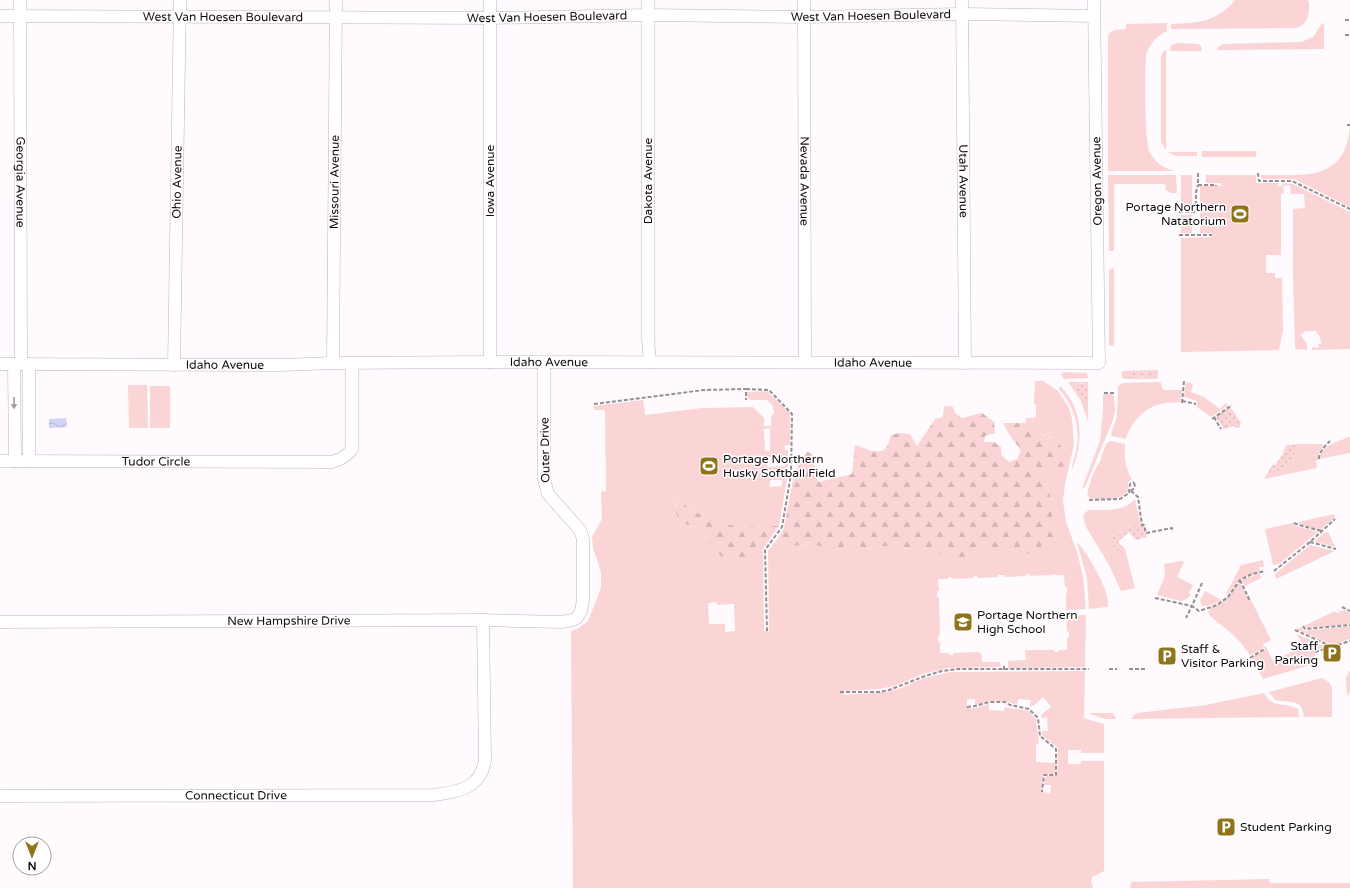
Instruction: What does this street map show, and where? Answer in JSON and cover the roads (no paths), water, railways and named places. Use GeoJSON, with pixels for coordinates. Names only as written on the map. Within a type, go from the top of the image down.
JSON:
{"type":"FeatureCollection","features":[{"type":"Feature","properties":{"kind":"street","name":"Georgia Avenue"},"geometry":{"type":"LineString","coordinates":[[20,0],[21,364]]}},
{"type":"Feature","properties":{"kind":"street","name":"Ohio Avenue"},"geometry":{"type":"LineString","coordinates":[[174,365],[180,0]]}},
{"type":"Feature","properties":{"kind":"street","name":"Missouri Avenue"},"geometry":{"type":"LineString","coordinates":[[333,363],[336,0]]}},
{"type":"Feature","properties":{"kind":"street","name":"Iowa Avenue"},"geometry":{"type":"LineString","coordinates":[[490,0],[490,362]]}},
{"type":"Feature","properties":{"kind":"street","name":"Dakota Avenue"},"geometry":{"type":"LineString","coordinates":[[648,0],[648,339],[650,362]]}},
{"type":"Feature","properties":{"kind":"street","name":"Nevada Avenue"},"geometry":{"type":"LineString","coordinates":[[804,0],[805,362]]}},
{"type":"Feature","properties":{"kind":"street","name":"Utah Avenue"},"geometry":{"type":"LineString","coordinates":[[962,0],[965,363]]}},
{"type":"Feature","properties":{"kind":"street","name":"Oregon Avenue"},"geometry":{"type":"LineString","coordinates":[[1094,0],[1098,363]]}},
{"type":"Feature","properties":{"kind":"street","name":"West Van Hoesen Boulevard"},"geometry":{"type":"LineString","coordinates":[[0,16],[180,18],[490,18],[648,15],[804,17],[962,14],[1094,16]]}},
{"type":"Feature","properties":{"kind":"street","name":"Idaho Avenue"},"geometry":{"type":"LineString","coordinates":[[0,364],[282,365],[333,363],[490,362],[1098,363]]}},
{"type":"Feature","properties":{"kind":"street","name":"Tudor Circle"},"geometry":{"type":"LineString","coordinates":[[0,461],[332,462],[348,455],[352,449],[352,363]]}},
{"type":"Feature","properties":{"kind":"street","name":"Outer Drive"},"geometry":{"type":"LineString","coordinates":[[544,363],[544,479],[548,494],[580,530],[583,539],[583,600],[582,611],[577,618]]}},
{"type":"Feature","properties":{"kind":"street"},"geometry":{"type":"LineString","coordinates":[[21,364],[29,461]]}},
{"type":"Feature","properties":{"kind":"street"},"geometry":{"type":"LineString","coordinates":[[15,461],[21,364]]}},
{"type":"Feature","properties":{"kind":"street","name":"New Hampshire Drive"},"geometry":{"type":"LineString","coordinates":[[0,622],[483,620],[560,622],[577,618]]}},
{"type":"Feature","properties":{"kind":"street","name":"Connecticut Drive"},"geometry":{"type":"LineString","coordinates":[[0,796],[434,795],[452,792],[475,782],[483,770],[485,760],[483,620]]}},
{"type":"Feature","properties":{"kind":"water"},"geometry":{"type":"Polygon","coordinates":[[[66,418],[67,427],[49,428],[49,419],[66,418]]]}},
{"type":"Feature","properties":{"kind":"place","name":"Portage Northern Natatorium"},"geometry":{"type":"Point","coordinates":[1240,214]}},
{"type":"Feature","properties":{"kind":"place","name":"Portage Northern Husky Softball Field"},"geometry":{"type":"Point","coordinates":[709,466]}},
{"type":"Feature","properties":{"kind":"place","name":"Portage Northern High School"},"geometry":{"type":"Point","coordinates":[963,622]}},
{"type":"Feature","properties":{"kind":"place","name":"Staff Parking"},"geometry":{"type":"Point","coordinates":[1332,653]}},
{"type":"Feature","properties":{"kind":"place","name":"Staff & Visitor Parking"},"geometry":{"type":"Point","coordinates":[1167,656]}},
{"type":"Feature","properties":{"kind":"place","name":"Student Parking"},"geometry":{"type":"Point","coordinates":[1226,827]}}]}
